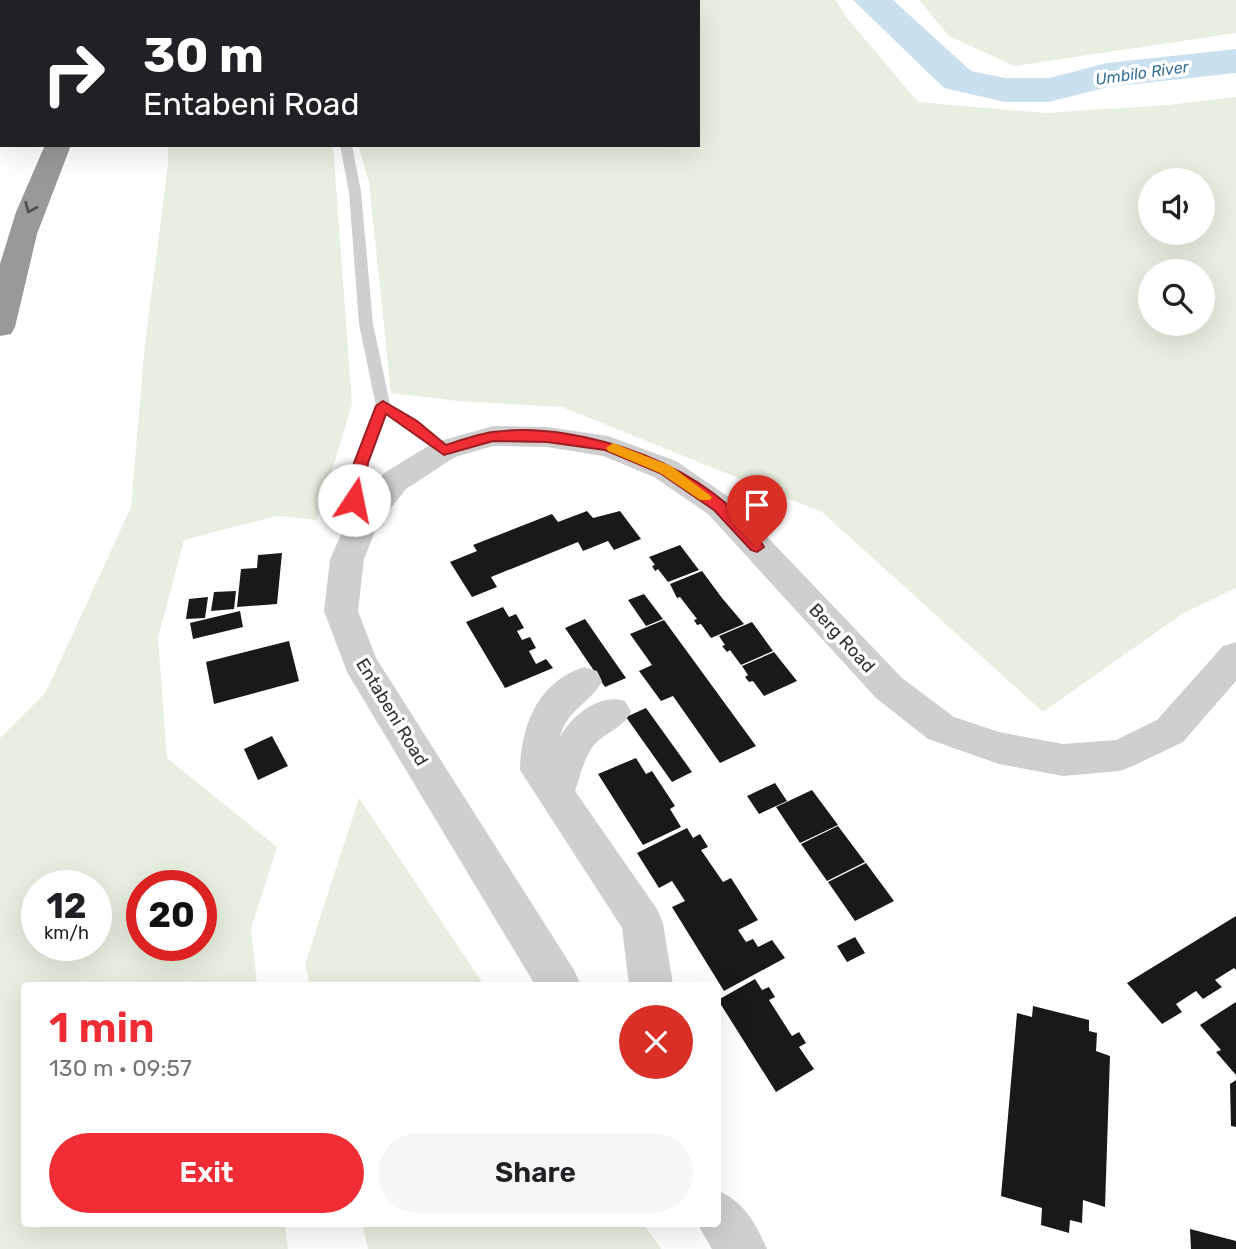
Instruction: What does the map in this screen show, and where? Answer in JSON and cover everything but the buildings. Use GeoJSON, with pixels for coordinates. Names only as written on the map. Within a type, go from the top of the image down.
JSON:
{"type":"FeatureCollection","features":[{"type":"Feature","properties":{"kind":"highway"},"geometry":{"type":"LineString","coordinates":[[0,327],[12,266],[27,216],[57,147]]}},
{"type":"Feature","properties":{"kind":"street","name":"Berg Road"},"geometry":{"type":"LineString","coordinates":[[444,450],[493,436],[547,437],[608,446],[666,469],[719,506],[889,688],[941,728],[999,748],[1063,760],[1120,755],[1170,731],[1236,656]]}},
{"type":"Feature","properties":{"kind":"street","name":"Entabeni Road"},"geometry":{"type":"LineString","coordinates":[[444,450],[395,481],[364,519],[347,559],[341,611],[360,662],[557,982]]}},
{"type":"Feature","properties":{"kind":"street"},"geometry":{"type":"LineString","coordinates":[[584,681],[564,695],[550,714],[538,740],[539,769],[642,923],[652,982]]}},
{"type":"Feature","properties":{"kind":"street"},"geometry":{"type":"LineString","coordinates":[[555,794],[564,766],[581,734],[612,712]]}},
{"type":"Feature","properties":{"kind":"street"},"geometry":{"type":"LineString","coordinates":[[721,1218],[742,1249]]}},
{"type":"Feature","properties":{"kind":"lane"},"geometry":{"type":"LineString","coordinates":[[346,147],[355,192],[366,324],[383,406],[361,463],[347,559]]}},
{"type":"Feature","properties":{"kind":"lane"},"geometry":{"type":"LineString","coordinates":[[383,406],[412,424],[444,450]]}},
{"type":"Feature","properties":{"kind":"green space"},"geometry":{"type":"Polygon","coordinates":[[[700,0],[836,0],[846,17],[918,102],[1045,113],[1168,105],[1236,97],[1236,588],[1182,614],[1043,712],[822,512],[562,407],[458,401],[391,393],[369,182],[359,147],[700,147],[700,0]]]}},
{"type":"Feature","properties":{"kind":"green space"},"geometry":{"type":"Polygon","coordinates":[[[919,0],[1236,0],[1236,33],[1014,66],[949,36],[919,0]]]}},
{"type":"Feature","properties":{"kind":"green space"},"geometry":{"type":"Polygon","coordinates":[[[168,147],[333,147],[352,404],[317,520],[276,516],[184,540],[158,638],[167,758],[277,847],[251,929],[257,982],[21,982],[21,1227],[285,1227],[288,1249],[0,1249],[0,738],[46,692],[131,507],[145,343],[168,147]]]}},
{"type":"Feature","properties":{"kind":"green space"},"geometry":{"type":"Polygon","coordinates":[[[359,798],[482,982],[309,982],[305,964],[359,798]]]}},
{"type":"Feature","properties":{"kind":"green space"},"geometry":{"type":"Polygon","coordinates":[[[363,1227],[646,1227],[661,1249],[368,1249],[363,1227]]]}},
{"type":"Feature","properties":{"kind":"waterway","name":"Umbilo River"},"geometry":{"type":"LineString","coordinates":[[871,0],[958,80],[1005,90],[1049,90],[1107,75],[1236,61]]}},
{"type":"Feature","properties":{"kind":"slow traffic"},"geometry":{"type":"LineString","coordinates":[[613,448],[666,469],[705,497]]}},
{"type":"Feature","properties":{"kind":"route"},"geometry":{"type":"LineString","coordinates":[[354,500],[361,463],[383,406],[412,424],[444,450],[493,436],[547,437],[608,446],[666,469],[719,506],[757,547]]}}]}
